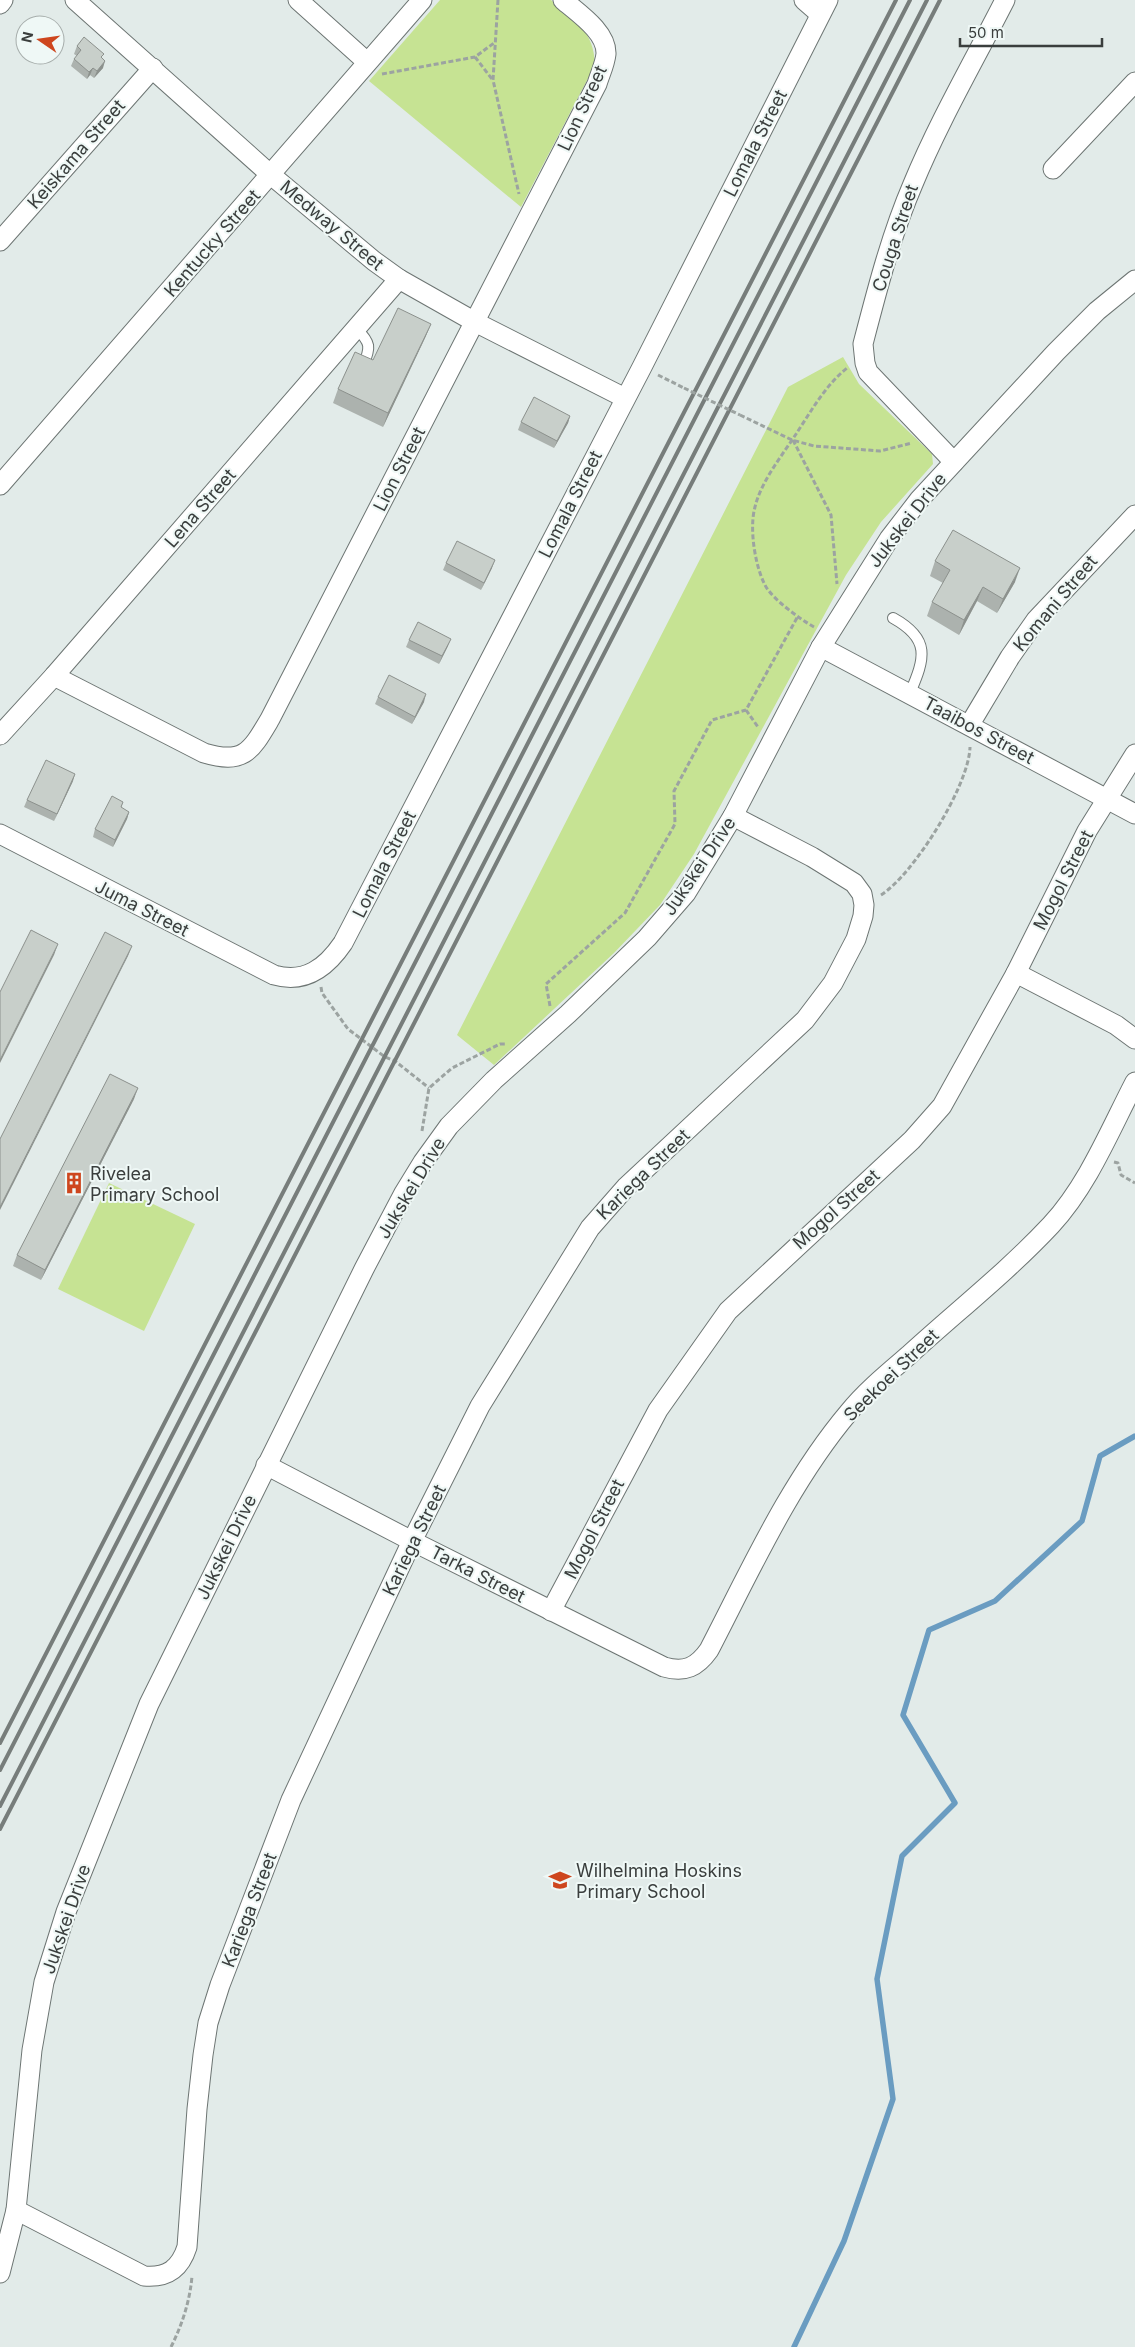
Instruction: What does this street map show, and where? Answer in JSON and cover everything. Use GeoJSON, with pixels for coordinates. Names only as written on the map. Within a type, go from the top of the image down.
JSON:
{"type":"FeatureCollection","features":[{"type":"Feature","properties":{"kind":"street"},"geometry":{"type":"LineString","coordinates":[[0,4],[3,0]]}},
{"type":"Feature","properties":{"kind":"street","name":"Medway Street"},"geometry":{"type":"LineString","coordinates":[[75,0],[271,175],[350,243],[398,279],[475,322],[625,398]]}},
{"type":"Feature","properties":{"kind":"street"},"geometry":{"type":"LineString","coordinates":[[298,0],[366,62]]}},
{"type":"Feature","properties":{"kind":"street","name":"Kentucky Street"},"geometry":{"type":"LineString","coordinates":[[0,485],[271,175],[366,62],[422,0]]}},
{"type":"Feature","properties":{"kind":"street","name":"Lion Street"},"geometry":{"type":"LineString","coordinates":[[54,676],[204,753],[228,759],[246,753],[257,741],[597,84],[604,64],[604,43],[591,25],[563,0]]}},
{"type":"Feature","properties":{"kind":"street"},"geometry":{"type":"LineString","coordinates":[[804,0],[824,7]]}},
{"type":"Feature","properties":{"kind":"street","name":"Couga Street"},"geometry":{"type":"LineString","coordinates":[[954,462],[878,385],[868,372],[863,354],[863,344],[901,213],[913,183],[928,148],[1005,0]]}},
{"type":"Feature","properties":{"kind":"street","name":"Lomala Street"},"geometry":{"type":"LineString","coordinates":[[317,972],[331,961],[344,943],[824,7]]}},
{"type":"Feature","properties":{"kind":"street","name":"Keiskama Street"},"geometry":{"type":"LineString","coordinates":[[0,241],[153,68]]}},
{"type":"Feature","properties":{"kind":"street"},"geometry":{"type":"LineString","coordinates":[[1053,169],[1135,82]]}},
{"type":"Feature","properties":{"kind":"street","name":"Lena Street"},"geometry":{"type":"LineString","coordinates":[[0,735],[54,676],[398,279]]}},
{"type":"Feature","properties":{"kind":"street","name":"Jukskei Drive"},"geometry":{"type":"LineString","coordinates":[[0,2273],[16,2210],[32,2050],[44,1982],[52,1952],[149,1704],[364,1269],[423,1162],[456,1120],[494,1080],[648,938],[669,913],[708,860],[825,641],[889,539],[919,500],[1097,311],[1135,280]]}},
{"type":"Feature","properties":{"kind":"street","name":"Komani Street"},"geometry":{"type":"LineString","coordinates":[[970,724],[1010,657],[1036,620],[1135,515]]}},
{"type":"Feature","properties":{"kind":"street","name":"Taaibos Street"},"geometry":{"type":"LineString","coordinates":[[825,641],[910,693],[1135,814]]}},
{"type":"Feature","properties":{"kind":"street","name":"Mogol Street"},"geometry":{"type":"LineString","coordinates":[[551,1611],[658,1410],[728,1310],[929,1121],[952,1090],[1016,974],[1087,831],[1135,754]]}},
{"type":"Feature","properties":{"kind":"street"},"geometry":{"type":"LineString","coordinates":[[733,816],[848,878],[862,894],[864,905]]}},
{"type":"Feature","properties":{"kind":"street","name":"Juma Street"},"geometry":{"type":"LineString","coordinates":[[0,834],[215,946],[286,978],[317,972]]}},
{"type":"Feature","properties":{"kind":"street","name":"Kariega Street"},"geometry":{"type":"LineString","coordinates":[[184,2258],[187,2247],[196,2109],[203,2055],[213,2005],[291,1800],[412,1541],[480,1406],[590,1228],[626,1188],[805,1020],[820,1002],[845,962],[856,939],[863,916],[864,905]]}},
{"type":"Feature","properties":{"kind":"street"},"geometry":{"type":"LineString","coordinates":[[1016,974],[1116,1025],[1135,1039]]}},
{"type":"Feature","properties":{"kind":"street","name":"Seekoei Street"},"geometry":{"type":"LineString","coordinates":[[664,1667],[676,1670],[684,1669],[698,1664],[703,1659],[797,1486],[832,1434],[867,1392],[1008,1266],[1051,1224],[1077,1190],[1135,1082]]}},
{"type":"Feature","properties":{"kind":"street","name":"Tarka Street"},"geometry":{"type":"LineString","coordinates":[[266,1465],[412,1541],[664,1667]]}},
{"type":"Feature","properties":{"kind":"street"},"geometry":{"type":"LineString","coordinates":[[16,2210],[144,2276],[156,2277],[167,2274],[177,2268],[184,2258]]}},
{"type":"Feature","properties":{"kind":"lane"},"geometry":{"type":"LineString","coordinates":[[356,328],[368,340],[369,347],[363,366]]}},
{"type":"Feature","properties":{"kind":"lane"},"geometry":{"type":"LineString","coordinates":[[893,618],[916,635],[921,645],[922,664],[910,693]]}},
{"type":"Feature","properties":{"kind":"path"},"geometry":{"type":"LineString","coordinates":[[498,0],[493,80],[526,222]]}},
{"type":"Feature","properties":{"kind":"path"},"geometry":{"type":"LineString","coordinates":[[366,62],[383,75],[475,57],[494,43]]}},
{"type":"Feature","properties":{"kind":"path"},"geometry":{"type":"LineString","coordinates":[[475,57],[493,80]]}},
{"type":"Feature","properties":{"kind":"path"},"geometry":{"type":"LineString","coordinates":[[825,641],[765,586],[754,549],[754,507],[770,473],[832,380],[863,354]]}},
{"type":"Feature","properties":{"kind":"path"},"geometry":{"type":"LineString","coordinates":[[664,378],[792,440],[814,446],[880,451],[930,438]]}},
{"type":"Feature","properties":{"kind":"path"},"geometry":{"type":"LineString","coordinates":[[792,440],[831,515],[840,615]]}},
{"type":"Feature","properties":{"kind":"path"},"geometry":{"type":"LineString","coordinates":[[554,1026],[546,984],[625,913],[675,824],[674,791],[712,720],[746,710],[798,616]]}},
{"type":"Feature","properties":{"kind":"path"},"geometry":{"type":"LineString","coordinates":[[864,905],[884,894],[933,838],[957,792],[970,753],[970,724]]}},
{"type":"Feature","properties":{"kind":"path"},"geometry":{"type":"LineString","coordinates":[[317,972],[322,992],[348,1029],[385,1057],[395,1060],[429,1088]]}},
{"type":"Feature","properties":{"kind":"path"},"geometry":{"type":"LineString","coordinates":[[421,1139],[429,1088],[452,1068],[500,1044],[531,1047]]}},
{"type":"Feature","properties":{"kind":"path"},"geometry":{"type":"LineString","coordinates":[[1097,1153],[1118,1163],[1121,1175],[1135,1183]]}},
{"type":"Feature","properties":{"kind":"path"},"geometry":{"type":"LineString","coordinates":[[171,2347],[178,2333],[191,2293],[193,2266],[184,2258]]}},
{"type":"Feature","properties":{"kind":"green space"},"geometry":{"type":"Polygon","coordinates":[[[440,0],[551,0],[582,27],[591,43],[595,65],[521,207],[369,81],[440,0]]]}},
{"type":"Feature","properties":{"kind":"green space"},"geometry":{"type":"Polygon","coordinates":[[[843,357],[859,384],[932,454],[933,464],[881,522],[846,575],[694,854],[660,905],[614,953],[494,1065],[457,1035],[788,387],[843,357]]]}},
{"type":"Feature","properties":{"kind":"green space"},"geometry":{"type":"Polygon","coordinates":[[[109,1183],[195,1224],[144,1331],[58,1289],[109,1183]]]}},
{"type":"Feature","properties":{"kind":"building"},"geometry":{"type":"Polygon","coordinates":[[[84,37],[104,54],[101,57],[105,61],[97,71],[93,68],[89,72],[74,59],[81,50],[77,46],[84,37]]]}},
{"type":"Feature","properties":{"kind":"building"},"geometry":{"type":"Polygon","coordinates":[[[398,308],[431,324],[388,413],[338,389],[355,352],[373,360],[398,308]]]}},
{"type":"Feature","properties":{"kind":"building"},"geometry":{"type":"Polygon","coordinates":[[[534,397],[570,416],[557,441],[521,422],[534,397]]]}},
{"type":"Feature","properties":{"kind":"building"},"geometry":{"type":"Polygon","coordinates":[[[953,530],[1020,568],[1003,599],[983,587],[964,620],[932,602],[950,570],[935,561],[953,530]]]}},
{"type":"Feature","properties":{"kind":"building"},"geometry":{"type":"Polygon","coordinates":[[[457,541],[495,560],[484,583],[446,563],[457,541]]]}},
{"type":"Feature","properties":{"kind":"building"},"geometry":{"type":"Polygon","coordinates":[[[418,622],[451,639],[442,656],[409,640],[418,622]]]}},
{"type":"Feature","properties":{"kind":"building"},"geometry":{"type":"Polygon","coordinates":[[[389,675],[426,694],[415,717],[378,697],[389,675]]]}},
{"type":"Feature","properties":{"kind":"building"},"geometry":{"type":"Polygon","coordinates":[[[46,760],[75,774],[57,814],[27,800],[46,760]]]}},
{"type":"Feature","properties":{"kind":"building"},"geometry":{"type":"Polygon","coordinates":[[[112,796],[123,802],[121,807],[129,812],[115,840],[95,829],[112,796]]]}},
{"type":"Feature","properties":{"kind":"building"},"geometry":{"type":"Polygon","coordinates":[[[31,930],[58,944],[0,1060],[0,992],[31,930]]]}},
{"type":"Feature","properties":{"kind":"building"},"geometry":{"type":"Polygon","coordinates":[[[105,932],[132,946],[0,1207],[0,1139],[105,932]]]}},
{"type":"Feature","properties":{"kind":"building","name":"Rivelea Primary School"},"geometry":{"type":"Polygon","coordinates":[[[110,1074],[138,1088],[45,1270],[17,1255],[110,1074]]]}},
{"type":"Feature","properties":{"kind":"waterway"},"geometry":{"type":"LineString","coordinates":[[794,2347],[844,2241],[893,2099],[877,1979],[902,1856],[955,1803],[903,1715],[929,1630],[995,1601],[1082,1521],[1100,1456],[1135,1436]]}},
{"type":"Feature","properties":{"kind":"railway"},"geometry":{"type":"LineString","coordinates":[[0,1743],[896,0]]}},
{"type":"Feature","properties":{"kind":"railway"},"geometry":{"type":"LineString","coordinates":[[0,1770],[910,0]]}},
{"type":"Feature","properties":{"kind":"railway"},"geometry":{"type":"LineString","coordinates":[[0,1806],[927,0]]}},
{"type":"Feature","properties":{"kind":"railway"},"geometry":{"type":"LineString","coordinates":[[0,1829],[940,0]]}},
{"type":"Feature","properties":{"kind":"place","name":"Rivelea Primary School"},"geometry":{"type":"Point","coordinates":[74,1183]}},
{"type":"Feature","properties":{"kind":"place","name":"Wilhelmina Hoskins Primary School"},"geometry":{"type":"Point","coordinates":[560,1880]}}]}
